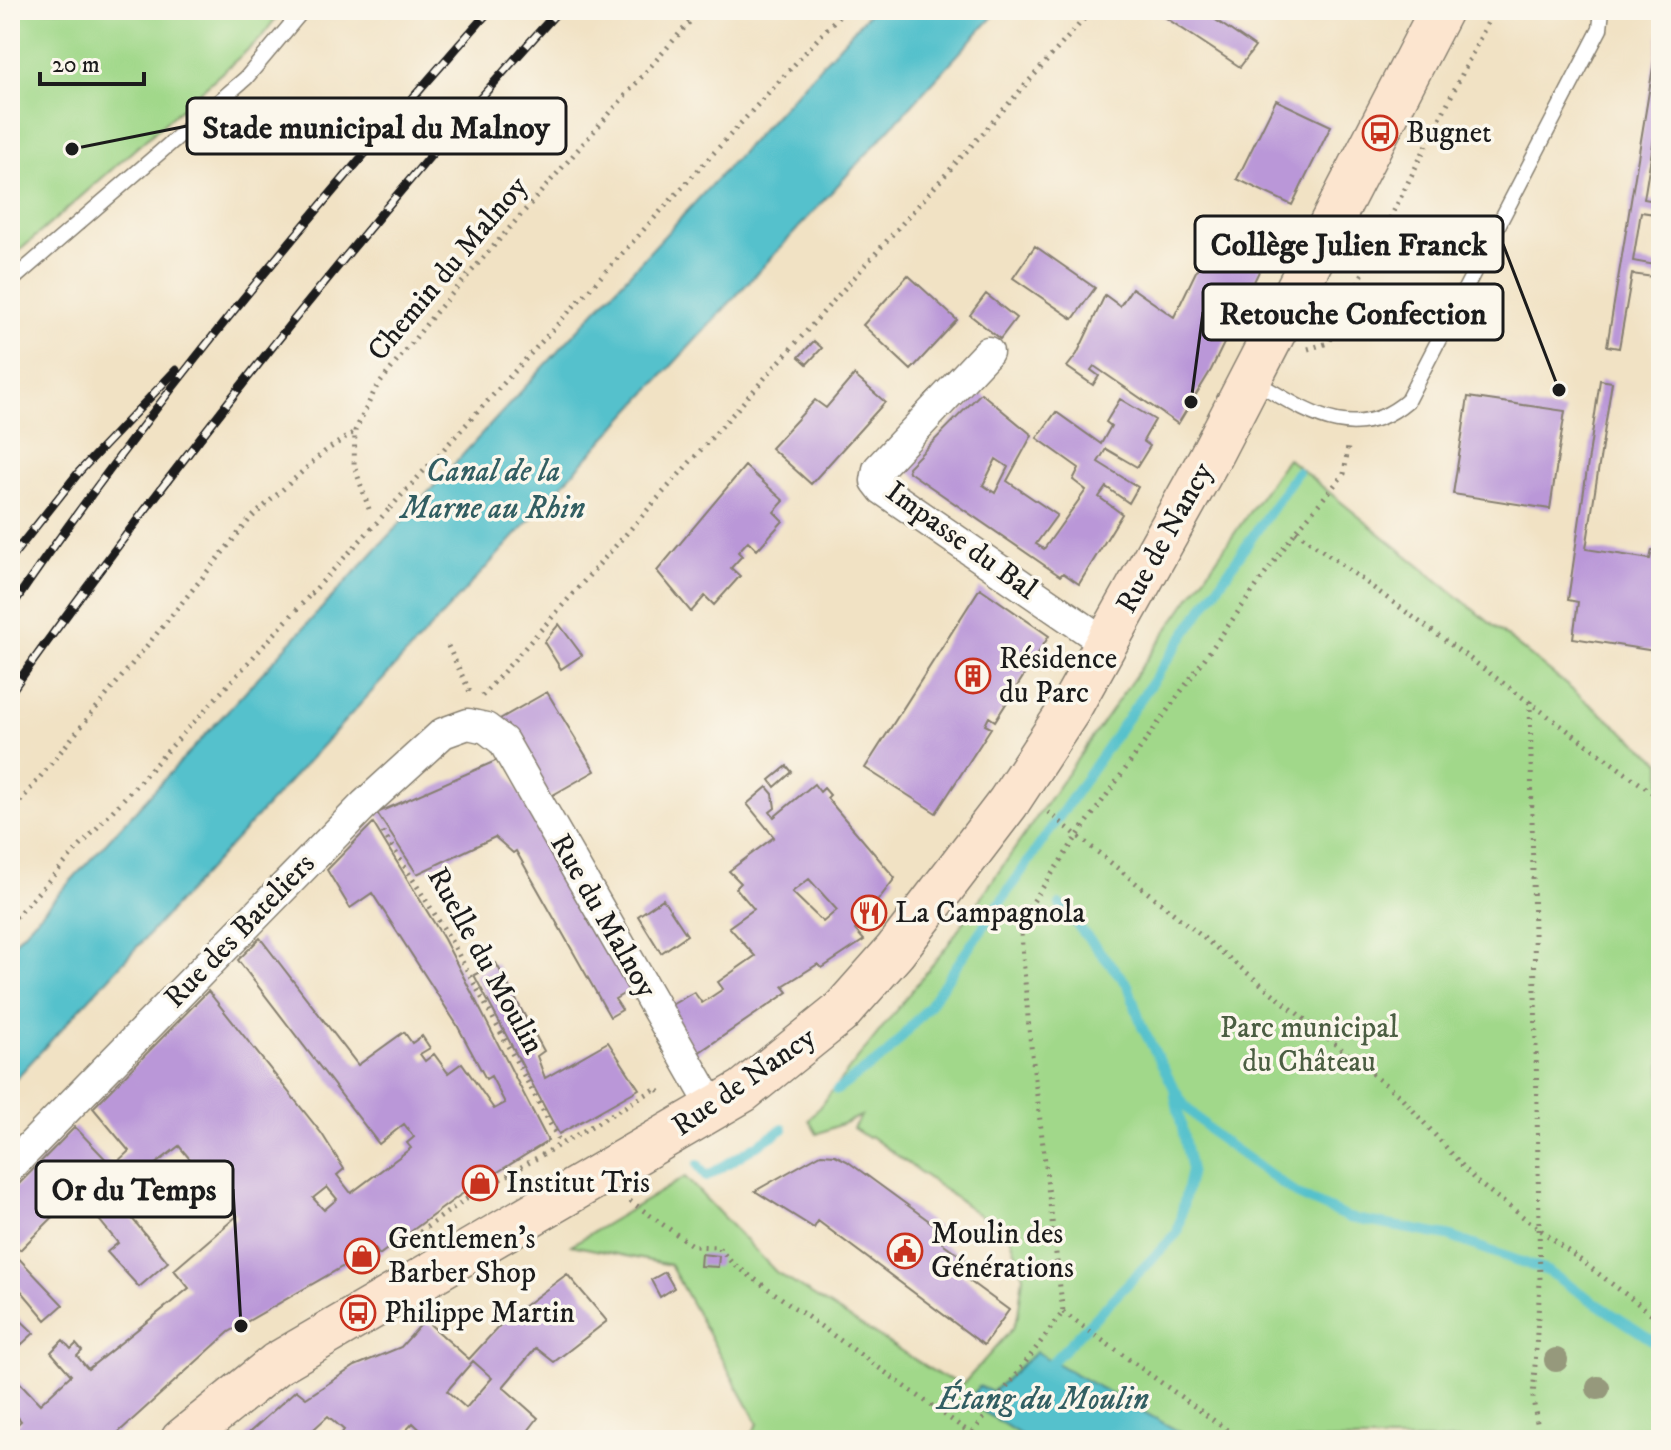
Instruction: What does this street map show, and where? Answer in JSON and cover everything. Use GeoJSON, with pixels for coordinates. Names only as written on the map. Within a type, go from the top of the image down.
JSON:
{"type":"FeatureCollection","features":[{"type":"Feature","properties":{"kind":"main road","name":"Rue de Nancy"},"geometry":{"type":"LineString","coordinates":[[182,1440],[276,1364],[714,1109],[782,1063],[839,1014],[904,941],[1008,803],[1107,644],[1259,363],[1441,10]]}},
{"type":"Feature","properties":{"kind":"street","name":"Impasse du Bal"},"geometry":{"type":"LineString","coordinates":[[988,352],[878,469],[876,481],[883,490],[1107,644]]}},
{"type":"Feature","properties":{"kind":"street","name":"Rue des Bateliers"},"geometry":{"type":"LineString","coordinates":[[10,1167],[365,804],[443,733],[481,716]]}},
{"type":"Feature","properties":{"kind":"street","name":"Rue du Malnoy"},"geometry":{"type":"LineString","coordinates":[[481,716],[503,741],[714,1109]]}},
{"type":"Feature","properties":{"kind":"lane"},"geometry":{"type":"LineString","coordinates":[[10,282],[246,78],[303,10]]}},
{"type":"Feature","properties":{"kind":"lane"},"geometry":{"type":"LineString","coordinates":[[1259,363],[1333,422],[1351,424],[1393,413],[1407,401],[1600,29],[1602,10]]}},
{"type":"Feature","properties":{"kind":"path","name":"Chemin du Malnoy"},"geometry":{"type":"LineString","coordinates":[[369,509],[354,465],[355,431],[376,388],[436,312],[700,10]]}},
{"type":"Feature","properties":{"kind":"path"},"geometry":{"type":"LineString","coordinates":[[10,923],[844,10]]}},
{"type":"Feature","properties":{"kind":"path"},"geometry":{"type":"LineString","coordinates":[[448,646],[481,716],[1092,10]]}},
{"type":"Feature","properties":{"kind":"path"},"geometry":{"type":"LineString","coordinates":[[1259,363],[1328,343],[1494,10]]}},
{"type":"Feature","properties":{"kind":"path"},"geometry":{"type":"LineString","coordinates":[[972,1437],[1063,1312],[1029,1029],[1020,921],[1296,531],[1344,474],[1351,424]]}},
{"type":"Feature","properties":{"kind":"path"},"geometry":{"type":"LineString","coordinates":[[10,814],[250,519],[324,452],[355,431]]}},
{"type":"Feature","properties":{"kind":"path"},"geometry":{"type":"LineString","coordinates":[[1296,531],[1661,799]]}},
{"type":"Feature","properties":{"kind":"path"},"geometry":{"type":"LineString","coordinates":[[1530,701],[1540,1282],[1533,1399],[1540,1440]]}},
{"type":"Feature","properties":{"kind":"path","name":"Ruelle du Moulin"},"geometry":{"type":"LineString","coordinates":[[365,804],[449,937],[561,1144]]}},
{"type":"Feature","properties":{"kind":"path"},"geometry":{"type":"LineString","coordinates":[[1048,812],[1402,1098],[1477,1182],[1661,1321]]}},
{"type":"Feature","properties":{"kind":"path"},"geometry":{"type":"LineString","coordinates":[[487,1188],[657,1088],[663,1100]]}},
{"type":"Feature","properties":{"kind":"path"},"geometry":{"type":"LineString","coordinates":[[625,1198],[693,1246],[718,1247],[741,1270],[980,1440]]}},
{"type":"Feature","properties":{"kind":"path"},"geometry":{"type":"LineString","coordinates":[[1063,1312],[1241,1440]]}},
{"type":"Feature","properties":{"kind":"green space"},"geometry":{"type":"Polygon","coordinates":[[[10,10],[282,10],[260,39],[10,259],[10,10]]]}},
{"type":"Feature","properties":{"kind":"green space","name":"Parc municipal du Château"},"geometry":{"type":"Polygon","coordinates":[[[1287,458],[1661,762],[1661,1440],[747,1440],[758,1424],[670,1265],[571,1245],[685,1177],[776,1272],[941,1376],[963,1384],[1013,1328],[1018,1315],[1023,1276],[1011,1238],[870,1136],[868,1138],[853,1128],[861,1116],[817,1134],[809,1120],[947,946],[1287,458]]]}},
{"type":"Feature","properties":{"kind":"water","name":"Canal de la Marne au Rhin"},"geometry":{"type":"Polygon","coordinates":[[[872,10],[999,10],[10,1085],[10,947],[872,10]]]}},
{"type":"Feature","properties":{"kind":"water","name":"Étang du Moulin"},"geometry":{"type":"Polygon","coordinates":[[[1036,1352],[1194,1440],[1029,1440],[968,1402],[979,1386],[992,1392],[1036,1352]]]}},
{"type":"Feature","properties":{"kind":"building"},"geometry":{"type":"Polygon","coordinates":[[[1154,10],[1201,10],[1255,47],[1240,67],[1154,10]]]}},
{"type":"Feature","properties":{"kind":"building"},"geometry":{"type":"Polygon","coordinates":[[[1659,31],[1661,127],[1656,126],[1644,199],[1661,202],[1661,215],[1641,212],[1633,261],[1661,266],[1661,278],[1632,274],[1619,348],[1607,346],[1659,31]]]}},
{"type":"Feature","properties":{"kind":"building"},"geometry":{"type":"Polygon","coordinates":[[[1276,100],[1331,126],[1292,205],[1237,179],[1276,100]]]}},
{"type":"Feature","properties":{"kind":"building"},"geometry":{"type":"Polygon","coordinates":[[[1229,223],[1242,229],[1243,242],[1267,255],[1211,370],[1178,424],[1094,366],[1091,370],[1099,376],[1093,385],[1067,367],[1077,354],[1105,295],[1120,306],[1132,288],[1174,317],[1216,230],[1220,232],[1229,223]]]}},
{"type":"Feature","properties":{"kind":"building"},"geometry":{"type":"Polygon","coordinates":[[[1035,246],[1095,288],[1073,319],[1013,278],[1035,246]]]}},
{"type":"Feature","properties":{"kind":"building"},"geometry":{"type":"Polygon","coordinates":[[[908,275],[957,320],[911,370],[863,325],[908,275]]]}},
{"type":"Feature","properties":{"kind":"building"},"geometry":{"type":"Polygon","coordinates":[[[986,294],[1016,318],[1000,339],[970,315],[986,294]]]}},
{"type":"Feature","properties":{"kind":"building"},"geometry":{"type":"Polygon","coordinates":[[[814,341],[822,348],[807,364],[799,357],[814,341]]]}},
{"type":"Feature","properties":{"kind":"building"},"geometry":{"type":"Polygon","coordinates":[[[854,375],[885,402],[811,484],[771,448],[815,400],[826,408],[854,375]]]}},
{"type":"Feature","properties":{"kind":"building"},"geometry":{"type":"Polygon","coordinates":[[[1600,380],[1612,382],[1586,549],[1650,559],[1652,550],[1661,551],[1661,652],[1573,638],[1578,602],[1568,600],[1600,380]]]}},
{"type":"Feature","properties":{"kind":"building"},"geometry":{"type":"Polygon","coordinates":[[[981,393],[1032,435],[1007,481],[1057,515],[1036,544],[1044,549],[1086,490],[1073,480],[1079,468],[1037,438],[1056,412],[1101,444],[1111,426],[1106,422],[1120,399],[1155,420],[1143,441],[1150,446],[1137,467],[1106,449],[1098,462],[1138,487],[1129,503],[1106,487],[1099,497],[1122,514],[1079,584],[1063,573],[1060,576],[909,472],[908,467],[981,393]],[[996,459],[983,485],[995,493],[1008,467],[996,459]]]}},
{"type":"Feature","properties":{"kind":"building"},"geometry":{"type":"Polygon","coordinates":[[[1468,397],[1565,411],[1550,509],[1453,494],[1468,397]]]}},
{"type":"Feature","properties":{"kind":"building"},"geometry":{"type":"Polygon","coordinates":[[[745,466],[784,501],[774,512],[783,521],[757,550],[748,541],[738,552],[742,556],[731,568],[740,576],[714,605],[705,596],[691,612],[657,571],[745,466]]]}},
{"type":"Feature","properties":{"kind":"building","name":"Résidence du Parc"},"geometry":{"type":"Polygon","coordinates":[[[980,588],[1049,636],[995,721],[989,717],[985,725],[991,728],[936,813],[865,768],[980,588]]]}},
{"type":"Feature","properties":{"kind":"building"},"geometry":{"type":"Polygon","coordinates":[[[559,624],[582,655],[561,669],[544,642],[559,624]]]}},
{"type":"Feature","properties":{"kind":"building"},"geometry":{"type":"Polygon","coordinates":[[[547,692],[595,771],[544,800],[498,720],[547,692]]]}},
{"type":"Feature","properties":{"kind":"building"},"geometry":{"type":"Polygon","coordinates":[[[500,759],[632,989],[615,999],[622,1010],[610,1017],[516,851],[513,853],[495,837],[417,874],[377,813],[500,759]]]}},
{"type":"Feature","properties":{"kind":"building"},"geometry":{"type":"Polygon","coordinates":[[[787,766],[792,772],[775,787],[770,780],[787,766]]]}},
{"type":"Feature","properties":{"kind":"building"},"geometry":{"type":"Polygon","coordinates":[[[814,784],[820,792],[824,788],[830,795],[827,798],[895,878],[855,930],[864,940],[822,968],[818,964],[783,986],[788,992],[695,1055],[668,1007],[694,992],[702,1003],[723,989],[718,982],[755,956],[729,927],[754,909],[736,888],[741,883],[729,871],[774,837],[747,804],[767,787],[773,794],[775,808],[770,812],[774,817],[814,784]],[[809,879],[792,892],[823,922],[837,910],[809,879]]]}},
{"type":"Feature","properties":{"kind":"building"},"geometry":{"type":"Polygon","coordinates":[[[373,823],[444,939],[548,1141],[459,1196],[379,1255],[375,1248],[229,1332],[110,1440],[10,1440],[10,1431],[21,1421],[10,1408],[10,1372],[40,1404],[71,1375],[51,1352],[63,1340],[71,1349],[76,1344],[82,1351],[77,1356],[88,1369],[189,1288],[174,1270],[237,1216],[179,1146],[132,1182],[117,1162],[129,1151],[93,1108],[208,991],[322,1134],[344,1169],[337,1175],[351,1193],[411,1148],[407,1143],[414,1137],[404,1124],[379,1144],[238,960],[260,938],[358,1065],[404,1032],[412,1043],[422,1036],[430,1048],[420,1054],[425,1061],[434,1054],[448,1073],[462,1063],[494,1109],[505,1103],[491,1076],[486,1079],[457,1025],[372,893],[350,908],[327,870],[373,823]],[[327,1187],[313,1198],[324,1210],[337,1199],[327,1187]]]}},
{"type":"Feature","properties":{"kind":"building"},"geometry":{"type":"Polygon","coordinates":[[[663,899],[687,935],[661,953],[638,916],[663,899]]]}},
{"type":"Feature","properties":{"kind":"building"},"geometry":{"type":"Polygon","coordinates":[[[496,963],[544,1051],[537,1056],[545,1078],[608,1042],[639,1089],[559,1134],[474,975],[496,963]]]}},
{"type":"Feature","properties":{"kind":"building"},"geometry":{"type":"Polygon","coordinates":[[[75,1127],[115,1169],[102,1182],[99,1178],[74,1196],[20,1250],[10,1239],[10,1193],[75,1127]]]}},
{"type":"Feature","properties":{"kind":"building","name":"Moulin des Générations"},"geometry":{"type":"Polygon","coordinates":[[[821,1154],[835,1155],[847,1161],[947,1234],[941,1242],[965,1259],[957,1272],[1009,1310],[984,1345],[818,1221],[814,1228],[755,1191],[821,1154]]]}},
{"type":"Feature","properties":{"kind":"building"},"geometry":{"type":"Polygon","coordinates":[[[112,1194],[168,1262],[139,1287],[107,1252],[118,1243],[92,1211],[112,1194]]]}},
{"type":"Feature","properties":{"kind":"building"},"geometry":{"type":"Polygon","coordinates":[[[10,1249],[63,1305],[46,1320],[13,1281],[10,1284],[10,1249]]]}},
{"type":"Feature","properties":{"kind":"building"},"geometry":{"type":"Polygon","coordinates":[[[701,1254],[719,1256],[718,1267],[700,1266],[701,1254]]]}},
{"type":"Feature","properties":{"kind":"building"},"geometry":{"type":"Polygon","coordinates":[[[665,1272],[674,1288],[660,1297],[651,1280],[665,1272]]]}},
{"type":"Feature","properties":{"kind":"building"},"geometry":{"type":"Polygon","coordinates":[[[567,1274],[607,1321],[554,1362],[536,1348],[503,1387],[538,1418],[521,1440],[431,1440],[413,1423],[397,1440],[337,1440],[344,1430],[328,1416],[302,1440],[241,1440],[296,1390],[306,1398],[355,1366],[401,1347],[425,1320],[469,1359],[503,1322],[567,1274]],[[473,1361],[447,1391],[466,1408],[492,1378],[473,1361]]]}},
{"type":"Feature","properties":{"kind":"building"},"geometry":{"type":"Polygon","coordinates":[[[10,1310],[34,1333],[10,1355],[10,1310]]]}},
{"type":"Feature","properties":{"kind":"waterway"},"geometry":{"type":"LineString","coordinates":[[837,1090],[887,1054],[928,1007],[1297,472]]}},
{"type":"Feature","properties":{"kind":"waterway"},"geometry":{"type":"LineString","coordinates":[[1060,905],[1128,985],[1142,1027],[1174,1088],[1185,1106],[1216,1136],[1298,1195],[1349,1218],[1448,1236],[1547,1271],[1661,1346]]}},
{"type":"Feature","properties":{"kind":"waterway"},"geometry":{"type":"LineString","coordinates":[[1053,1361],[1177,1233],[1191,1170],[1175,1096]]}},
{"type":"Feature","properties":{"kind":"waterway"},"geometry":{"type":"LineString","coordinates":[[698,1165],[706,1177],[783,1129]]}},
{"type":"Feature","properties":{"kind":"railway"},"geometry":{"type":"LineString","coordinates":[[10,609],[122,453],[241,302],[364,154],[490,10]]}},
{"type":"Feature","properties":{"kind":"railway"},"geometry":{"type":"LineString","coordinates":[[10,693],[140,517],[275,344],[414,175],[559,10]]}},
{"type":"Feature","properties":{"kind":"railway"},"geometry":{"type":"LineString","coordinates":[[10,559],[79,472],[176,370]]}},
{"type":"Feature","properties":{"kind":"place","name":"Bugnet"},"geometry":{"type":"Point","coordinates":[1380,133]}},
{"type":"Feature","properties":{"kind":"place","name":"Stade municipal du Malnoy"},"geometry":{"type":"Point","coordinates":[72,149]}},
{"type":"Feature","properties":{"kind":"place","name":"Collège Julien Franck"},"geometry":{"type":"Point","coordinates":[1559,390]}},
{"type":"Feature","properties":{"kind":"place","name":"Retouche Confection"},"geometry":{"type":"Point","coordinates":[1191,402]}},
{"type":"Feature","properties":{"kind":"place","name":"Résidence du Parc"},"geometry":{"type":"Point","coordinates":[973,676]}},
{"type":"Feature","properties":{"kind":"place","name":"La Campagnola"},"geometry":{"type":"Point","coordinates":[869,913]}},
{"type":"Feature","properties":{"kind":"place","name":"Institut Tris"},"geometry":{"type":"Point","coordinates":[480,1183]}},
{"type":"Feature","properties":{"kind":"place","name":"Moulin des Générations"},"geometry":{"type":"Point","coordinates":[905,1251]}},
{"type":"Feature","properties":{"kind":"place","name":"Gentlemen's Barber Shop"},"geometry":{"type":"Point","coordinates":[362,1256]}},
{"type":"Feature","properties":{"kind":"place","name":"Philippe Martin"},"geometry":{"type":"Point","coordinates":[358,1313]}},
{"type":"Feature","properties":{"kind":"place","name":"Or du Temps"},"geometry":{"type":"Point","coordinates":[241,1326]}}]}
